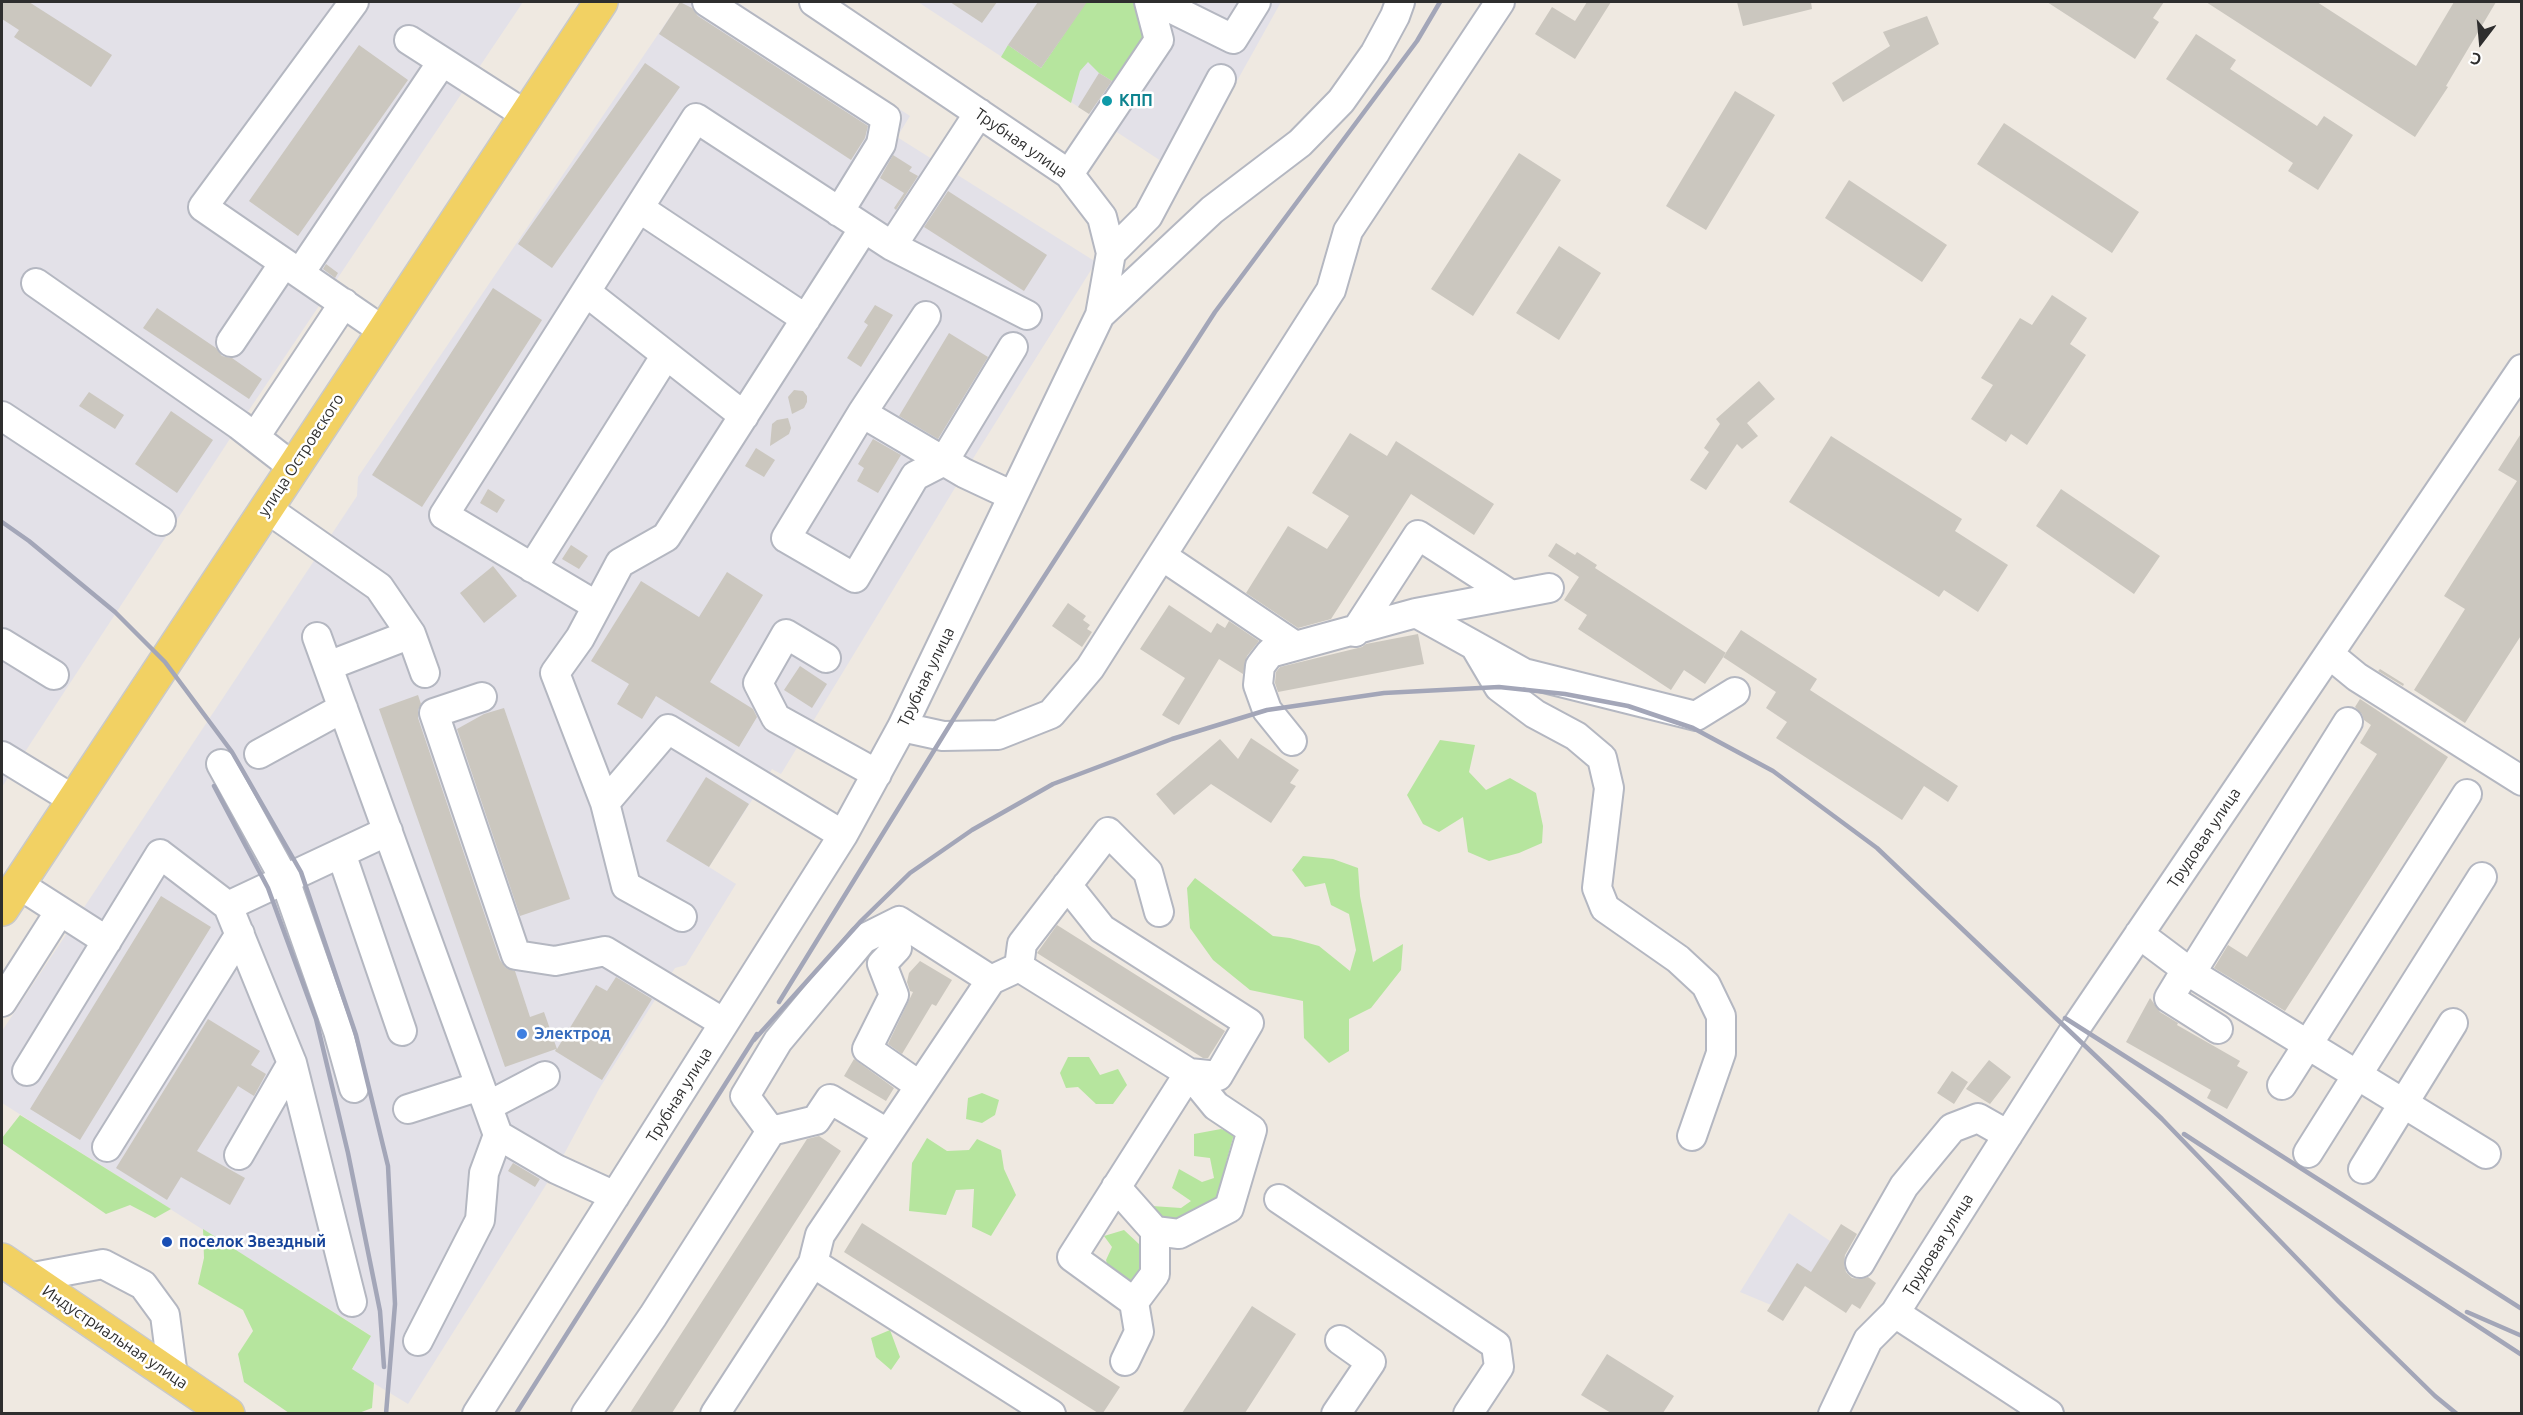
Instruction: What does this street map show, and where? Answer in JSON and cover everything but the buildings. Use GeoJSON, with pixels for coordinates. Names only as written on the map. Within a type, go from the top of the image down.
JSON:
{"type":"FeatureCollection","features":[{"type":"Feature","properties":{"kind":"main road","name":"улица Островского"},"geometry":{"type":"LineString","coordinates":[[10,897],[382,330],[601,2]]}},
{"type":"Feature","properties":{"kind":"main road","name":"Индустриальная улица"},"geometry":{"type":"LineString","coordinates":[[15,1269],[228,1413]]}},
{"type":"Feature","properties":{"kind":"street"},"geometry":{"type":"LineString","coordinates":[[354,2],[203,207],[382,330]]}},
{"type":"Feature","properties":{"kind":"street"},"geometry":{"type":"LineString","coordinates":[[707,2],[886,118],[880,144],[839,212]]}},
{"type":"Feature","properties":{"kind":"street","name":"Трубная улица"},"geometry":{"type":"LineString","coordinates":[[477,1413],[843,835],[878,774],[1100,315],[1111,254],[1102,217],[1069,174],[979,113],[847,10],[814,2]]}},
{"type":"Feature","properties":{"kind":"street"},"geometry":{"type":"LineString","coordinates":[[1069,174],[1159,40],[1149,2]]}},
{"type":"Feature","properties":{"kind":"street"},"geometry":{"type":"LineString","coordinates":[[1158,2],[1233,39],[1256,2]]}},
{"type":"Feature","properties":{"kind":"street"},"geometry":{"type":"LineString","coordinates":[[1100,315],[1212,210],[1300,142],[1341,101],[1375,53],[1400,2]]}},
{"type":"Feature","properties":{"kind":"street"},"geometry":{"type":"LineString","coordinates":[[902,727],[943,736],[998,735],[1051,714],[1090,668],[1331,290],[1348,231],[1500,2]]}},
{"type":"Feature","properties":{"kind":"street"},"geometry":{"type":"LineString","coordinates":[[409,40],[526,115]]}},
{"type":"Feature","properties":{"kind":"street"},"geometry":{"type":"LineString","coordinates":[[231,342],[292,268],[442,62]]}},
{"type":"Feature","properties":{"kind":"street"},"geometry":{"type":"LineString","coordinates":[[1111,254],[1148,216],[1221,79]]}},
{"type":"Feature","properties":{"kind":"street"},"geometry":{"type":"LineString","coordinates":[[892,246],[979,113]]}},
{"type":"Feature","properties":{"kind":"street"},"geometry":{"type":"LineString","coordinates":[[597,606],[444,515],[696,118],[892,246],[1026,315]]}},
{"type":"Feature","properties":{"kind":"street"},"geometry":{"type":"LineString","coordinates":[[639,208],[806,319]]}},
{"type":"Feature","properties":{"kind":"street"},"geometry":{"type":"LineString","coordinates":[[682,917],[626,886],[605,803],[555,673],[580,638],[620,563],[666,537],[864,228]]}},
{"type":"Feature","properties":{"kind":"street"},"geometry":{"type":"LineString","coordinates":[[36,283],[255,437],[293,467]]}},
{"type":"Feature","properties":{"kind":"street"},"geometry":{"type":"LineString","coordinates":[[586,292],[744,416]]}},
{"type":"Feature","properties":{"kind":"street"},"geometry":{"type":"LineString","coordinates":[[255,437],[344,303]]}},
{"type":"Feature","properties":{"kind":"street"},"geometry":{"type":"LineString","coordinates":[[926,316],[862,413],[786,538],[855,578],[915,476],[945,461],[1013,347]]}},
{"type":"Feature","properties":{"kind":"street"},"geometry":{"type":"LineString","coordinates":[[532,568],[666,355]]}},
{"type":"Feature","properties":{"kind":"street","name":"Трудовая улица"},"geometry":{"type":"LineString","coordinates":[[1833,1413],[1868,1340],[1895,1313],[2139,934],[2522,369]]}},
{"type":"Feature","properties":{"kind":"street"},"geometry":{"type":"LineString","coordinates":[[862,413],[945,461],[1013,496]]}},
{"type":"Feature","properties":{"kind":"street"},"geometry":{"type":"LineString","coordinates":[[2,416],[160,521]]}},
{"type":"Feature","properties":{"kind":"street"},"geometry":{"type":"LineString","coordinates":[[266,508],[379,587],[411,634],[425,674]]}},
{"type":"Feature","properties":{"kind":"street"},"geometry":{"type":"LineString","coordinates":[[1355,632],[1418,535],[1511,595]]}},
{"type":"Feature","properties":{"kind":"street"},"geometry":{"type":"LineString","coordinates":[[1162,556],[1294,645]]}},
{"type":"Feature","properties":{"kind":"street"},"geometry":{"type":"LineString","coordinates":[[1292,741],[1267,710],[1258,685],[1260,666],[1270,653],[1294,645],[1355,632],[1416,613],[1549,588]]}},
{"type":"Feature","properties":{"kind":"street"},"geometry":{"type":"LineString","coordinates":[[1416,613],[1524,673],[1696,716],[1735,692]]}},
{"type":"Feature","properties":{"kind":"street"},"geometry":{"type":"LineString","coordinates":[[328,666],[411,634]]}},
{"type":"Feature","properties":{"kind":"street"},"geometry":{"type":"LineString","coordinates":[[826,658],[786,634],[758,683],[776,718],[878,774]]}},
{"type":"Feature","properties":{"kind":"street"},"geometry":{"type":"LineString","coordinates":[[317,637],[498,1135],[556,1169],[615,1196]]}},
{"type":"Feature","properties":{"kind":"street"},"geometry":{"type":"LineString","coordinates":[[2,643],[54,675]]}},
{"type":"Feature","properties":{"kind":"street"},"geometry":{"type":"LineString","coordinates":[[1476,648],[1499,687],[1535,714],[1576,736],[1602,758],[1609,788],[1597,888],[1605,908],[1685,966],[1706,985],[1721,1016],[1721,1053],[1692,1136]]}},
{"type":"Feature","properties":{"kind":"street"},"geometry":{"type":"LineString","coordinates":[[2329,654],[2357,677],[2522,781]]}},
{"type":"Feature","properties":{"kind":"street"},"geometry":{"type":"LineString","coordinates":[[482,697],[434,713],[516,955],[555,961],[604,951],[724,1023]]}},
{"type":"Feature","properties":{"kind":"street"},"geometry":{"type":"LineString","coordinates":[[259,754],[343,708]]}},
{"type":"Feature","properties":{"kind":"street"},"geometry":{"type":"LineString","coordinates":[[2218,1029],[2169,998],[2189,971],[2348,722]]}},
{"type":"Feature","properties":{"kind":"street"},"geometry":{"type":"LineString","coordinates":[[605,803],[668,729],[843,835]]}},
{"type":"Feature","properties":{"kind":"street"},"geometry":{"type":"LineString","coordinates":[[2,756],[74,800]]}},
{"type":"Feature","properties":{"kind":"street"},"geometry":{"type":"LineString","coordinates":[[221,764],[285,880],[338,1030],[354,1088]]}},
{"type":"Feature","properties":{"kind":"street"},"geometry":{"type":"LineString","coordinates":[[2282,1085],[2468,794]]}},
{"type":"Feature","properties":{"kind":"street"},"geometry":{"type":"LineString","coordinates":[[228,906],[388,831]]}},
{"type":"Feature","properties":{"kind":"street"},"geometry":{"type":"LineString","coordinates":[[1018,968],[1022,944],[1108,832],[1148,872],[1159,912]]}},
{"type":"Feature","properties":{"kind":"street"},"geometry":{"type":"LineString","coordinates":[[341,853],[402,1031]]}},
{"type":"Feature","properties":{"kind":"street"},"geometry":{"type":"LineString","coordinates":[[27,1071],[160,854],[228,906],[292,1063],[352,1302]]}},
{"type":"Feature","properties":{"kind":"street"},"geometry":{"type":"LineString","coordinates":[[2308,1152],[2482,877]]}},
{"type":"Feature","properties":{"kind":"street"},"geometry":{"type":"LineString","coordinates":[[1067,885],[1102,929],[1249,1023],[1218,1076],[1189,1073]]}},
{"type":"Feature","properties":{"kind":"street"},"geometry":{"type":"LineString","coordinates":[[10,897],[60,911],[107,941]]}},
{"type":"Feature","properties":{"kind":"street"},"geometry":{"type":"LineString","coordinates":[[2,1002],[60,911]]}},
{"type":"Feature","properties":{"kind":"street"},"geometry":{"type":"LineString","coordinates":[[771,1131],[745,1096],[778,1041],[863,939],[899,921],[992,980]]}},
{"type":"Feature","properties":{"kind":"street"},"geometry":{"type":"LineString","coordinates":[[107,1147],[240,934]]}},
{"type":"Feature","properties":{"kind":"street"},"geometry":{"type":"LineString","coordinates":[[2139,934],[2189,971],[2486,1154]]}},
{"type":"Feature","properties":{"kind":"street"},"geometry":{"type":"LineString","coordinates":[[897,948],[882,964],[894,995],[867,1049],[920,1086]]}},
{"type":"Feature","properties":{"kind":"street"},"geometry":{"type":"LineString","coordinates":[[715,1413],[813,1263],[820,1235],[887,1133],[992,980],[1018,968]]}},
{"type":"Feature","properties":{"kind":"street"},"geometry":{"type":"LineString","coordinates":[[1018,968],[1189,1073],[1216,1107],[1252,1130],[1229,1208],[1179,1234],[1155,1231],[1116,1187]]}},
{"type":"Feature","properties":{"kind":"street"},"geometry":{"type":"LineString","coordinates":[[2363,1169],[2453,1023]]}},
{"type":"Feature","properties":{"kind":"street"},"geometry":{"type":"LineString","coordinates":[[239,1155],[292,1063]]}},
{"type":"Feature","properties":{"kind":"street"},"geometry":{"type":"LineString","coordinates":[[1125,1361],[1139,1332],[1134,1302],[1072,1257],[1189,1073]]}},
{"type":"Feature","properties":{"kind":"street"},"geometry":{"type":"LineString","coordinates":[[408,1109],[484,1096],[545,1076]]}},
{"type":"Feature","properties":{"kind":"street"},"geometry":{"type":"LineString","coordinates":[[586,1413],[654,1316],[771,1131],[816,1120],[830,1099],[887,1133]]}},
{"type":"Feature","properties":{"kind":"street"},"geometry":{"type":"LineString","coordinates":[[1860,1263],[1904,1186],[1952,1128],[1978,1118],[2008,1135]]}},
{"type":"Feature","properties":{"kind":"street"},"geometry":{"type":"LineString","coordinates":[[418,1341],[480,1220],[484,1173],[498,1135]]}},
{"type":"Feature","properties":{"kind":"street"},"geometry":{"type":"LineString","coordinates":[[1279,1199],[1496,1345],[1499,1367],[1468,1413]]}},
{"type":"Feature","properties":{"kind":"street"},"geometry":{"type":"LineString","coordinates":[[1134,1302],[1155,1275],[1155,1231]]}},
{"type":"Feature","properties":{"kind":"street"},"geometry":{"type":"LineString","coordinates":[[813,1263],[1051,1413]]}},
{"type":"Feature","properties":{"kind":"street"},"geometry":{"type":"LineString","coordinates":[[15,1269],[103,1264],[143,1284],[165,1315],[173,1377]]}},
{"type":"Feature","properties":{"kind":"street"},"geometry":{"type":"LineString","coordinates":[[1895,1313],[2049,1413]]}},
{"type":"Feature","properties":{"kind":"street"},"geometry":{"type":"LineString","coordinates":[[1336,1413],[1371,1362],[1340,1340]]}},
{"type":"Feature","properties":{"kind":"shaded area"},"geometry":{"type":"Polygon","coordinates":[[[2,2],[523,2],[239,425],[2,787],[2,2]]]}},
{"type":"Feature","properties":{"kind":"shaded area"},"geometry":{"type":"Polygon","coordinates":[[[680,2],[737,2],[910,116],[897,137],[1096,262],[964,473],[781,774],[772,769],[709,867],[736,884],[686,965],[675,968],[599,1089],[556,1169],[408,1404],[352,1370],[370,1335],[2,1103],[2,1031],[357,496],[358,477],[680,2]]]}},
{"type":"Feature","properties":{"kind":"shaded area"},"geometry":{"type":"Polygon","coordinates":[[[918,2],[1281,2],[1184,176],[918,2]]]}},
{"type":"Feature","properties":{"kind":"shaded area"},"geometry":{"type":"Polygon","coordinates":[[[1789,1213],[1830,1241],[1795,1302],[1780,1292],[1771,1305],[1740,1292],[1789,1213]]]}},
{"type":"Feature","properties":{"kind":"green space"},"geometry":{"type":"Polygon","coordinates":[[[1083,2],[1138,2],[1149,40],[1124,78],[1112,81],[1088,62],[1080,71],[1071,103],[1001,57],[1008,45],[1041,68],[1084,5],[1083,2]]]}},
{"type":"Feature","properties":{"kind":"green space"},"geometry":{"type":"Polygon","coordinates":[[[1440,740],[1475,745],[1469,772],[1486,790],[1510,778],[1536,793],[1543,826],[1542,843],[1519,853],[1489,861],[1468,852],[1463,817],[1439,832],[1423,824],[1407,795],[1440,740]]]}},
{"type":"Feature","properties":{"kind":"green space"},"geometry":{"type":"Polygon","coordinates":[[[1303,856],[1333,859],[1358,868],[1360,896],[1373,962],[1403,944],[1401,970],[1371,1008],[1349,1019],[1349,1051],[1329,1063],[1304,1038],[1303,1001],[1250,990],[1213,960],[1190,928],[1187,888],[1195,878],[1273,936],[1319,946],[1350,971],[1356,950],[1349,914],[1331,905],[1325,883],[1305,887],[1292,870],[1303,856]]]}},
{"type":"Feature","properties":{"kind":"green space"},"geometry":{"type":"Polygon","coordinates":[[[1068,1057],[1089,1057],[1100,1075],[1118,1069],[1127,1085],[1113,1104],[1096,1104],[1078,1087],[1066,1088],[1060,1073],[1068,1057]]]}},
{"type":"Feature","properties":{"kind":"green space"},"geometry":{"type":"Polygon","coordinates":[[[982,1093],[999,1100],[995,1115],[982,1123],[966,1119],[968,1098],[982,1093]]]}},
{"type":"Feature","properties":{"kind":"green space"},"geometry":{"type":"Polygon","coordinates":[[[20,1115],[171,1209],[155,1218],[130,1205],[106,1214],[2,1143],[2,1138],[20,1115]]]}},
{"type":"Feature","properties":{"kind":"green space"},"geometry":{"type":"Polygon","coordinates":[[[1221,1129],[1234,1134],[1226,1163],[1230,1185],[1213,1208],[1167,1225],[1152,1206],[1181,1208],[1191,1201],[1172,1188],[1179,1169],[1202,1182],[1214,1178],[1210,1158],[1194,1156],[1194,1134],[1221,1129]]]}},
{"type":"Feature","properties":{"kind":"green space"},"geometry":{"type":"Polygon","coordinates":[[[927,1138],[947,1151],[969,1150],[977,1139],[1001,1150],[1004,1169],[1016,1195],[991,1236],[972,1227],[974,1189],[956,1190],[946,1215],[909,1211],[912,1163],[927,1138]]]}},
{"type":"Feature","properties":{"kind":"green space"},"geometry":{"type":"Polygon","coordinates":[[[203,1229],[371,1336],[352,1369],[374,1383],[372,1408],[359,1413],[289,1413],[244,1382],[238,1354],[253,1331],[243,1310],[198,1284],[204,1258],[203,1229]]]}},
{"type":"Feature","properties":{"kind":"green space"},"geometry":{"type":"Polygon","coordinates":[[[1124,1230],[1140,1245],[1142,1267],[1131,1280],[1111,1277],[1106,1260],[1112,1247],[1104,1236],[1124,1230]]]}},
{"type":"Feature","properties":{"kind":"green space"},"geometry":{"type":"Polygon","coordinates":[[[890,1330],[900,1357],[891,1370],[876,1357],[871,1338],[890,1330]]]}},
{"type":"Feature","properties":{"kind":"railway"},"geometry":{"type":"LineString","coordinates":[[779,1002],[980,676],[1215,312],[1417,41],[1440,2]]}},
{"type":"Feature","properties":{"kind":"railway"},"geometry":{"type":"LineString","coordinates":[[2,522],[29,541],[115,612],[165,662],[232,752],[301,872],[356,1035],[388,1166],[395,1304],[386,1414]]}},
{"type":"Feature","properties":{"kind":"railway"},"geometry":{"type":"LineString","coordinates":[[754,1040],[861,921],[910,873],[972,830],[1053,784],[1172,739],[1267,710],[1384,693],[1499,687],[1565,694],[1628,706],[1693,728],[1773,771],[1877,848],[2162,1119],[2339,1302],[2435,1396],[2457,1414]]}},
{"type":"Feature","properties":{"kind":"railway"},"geometry":{"type":"LineString","coordinates":[[214,786],[268,888],[316,1019],[348,1153],[380,1311],[384,1367]]}},
{"type":"Feature","properties":{"kind":"railway"},"geometry":{"type":"LineString","coordinates":[[2065,1018],[2522,1309]]}},
{"type":"Feature","properties":{"kind":"railway"},"geometry":{"type":"LineString","coordinates":[[516,1414],[757,1034]]}},
{"type":"Feature","properties":{"kind":"railway"},"geometry":{"type":"LineString","coordinates":[[2184,1134],[2522,1355]]}},
{"type":"Feature","properties":{"kind":"railway"},"geometry":{"type":"LineString","coordinates":[[2467,1312],[2522,1336]]}},
{"type":"Feature","properties":{"kind":"place","name":"КПП"},"geometry":{"type":"Point","coordinates":[1107,101]}},
{"type":"Feature","properties":{"kind":"place","name":"Электрод"},"geometry":{"type":"Point","coordinates":[522,1034]}},
{"type":"Feature","properties":{"kind":"place","name":"поселок Звездный"},"geometry":{"type":"Point","coordinates":[167,1242]}}]}
